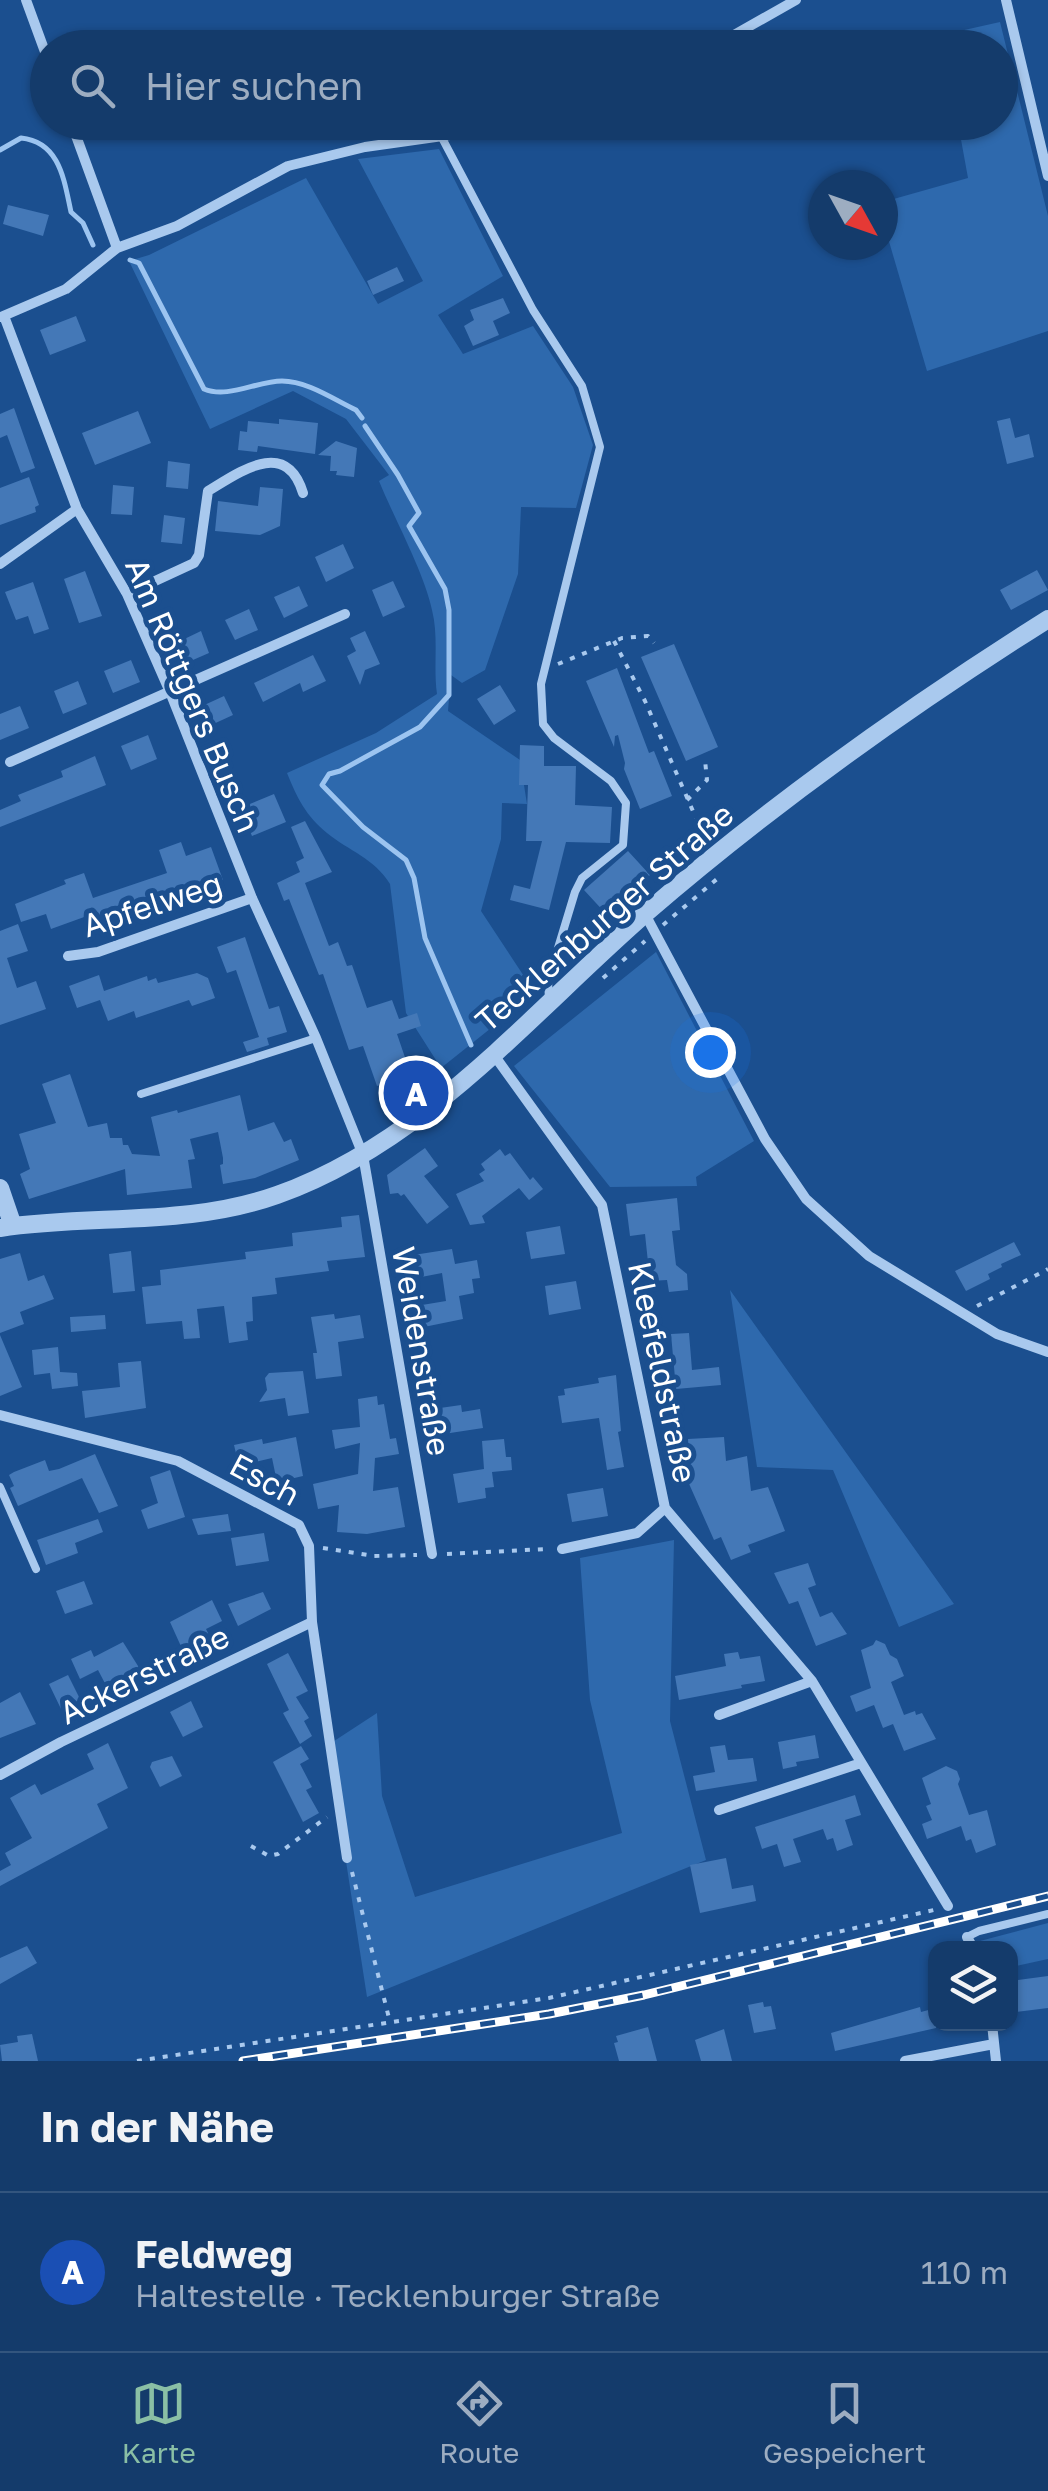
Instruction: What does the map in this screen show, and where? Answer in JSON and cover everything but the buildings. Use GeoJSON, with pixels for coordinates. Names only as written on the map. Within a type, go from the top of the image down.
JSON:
{"type":"FeatureCollection","features":[{"type":"Feature","properties":{"kind":"street"},"geometry":{"type":"LineString","coordinates":[[26,0],[37,30]]}},
{"type":"Feature","properties":{"kind":"street"},"geometry":{"type":"LineString","coordinates":[[744,30],[796,0]]}},
{"type":"Feature","properties":{"kind":"street"},"geometry":{"type":"LineString","coordinates":[[1006,0],[1013,30]]}},
{"type":"Feature","properties":{"kind":"street"},"geometry":{"type":"LineString","coordinates":[[1018,50],[1048,176]]}},
{"type":"Feature","properties":{"kind":"street"},"geometry":{"type":"LineString","coordinates":[[78,140],[117,248]]}},
{"type":"Feature","properties":{"kind":"street"},"geometry":{"type":"LineString","coordinates":[[2,317],[66,289],[117,248],[177,226],[288,166],[365,146],[411,140]]}},
{"type":"Feature","properties":{"kind":"street","name":"Am Röttgers Busch"},"geometry":{"type":"LineString","coordinates":[[2,317],[78,509],[127,594],[170,692],[252,898],[316,1038],[363,1156]]}},
{"type":"Feature","properties":{"kind":"street"},"geometry":{"type":"LineString","coordinates":[[127,594],[194,562],[199,555],[208,491],[246,468],[286,464],[296,472],[303,493]]}},
{"type":"Feature","properties":{"kind":"street"},"geometry":{"type":"LineString","coordinates":[[0,564],[78,509]]}},
{"type":"Feature","properties":{"kind":"street"},"geometry":{"type":"LineString","coordinates":[[10,762],[345,614]]}},
{"type":"Feature","properties":{"kind":"street","name":"Tecklenburger Straße"},"geometry":{"type":"LineString","coordinates":[[6,1227],[210,1212],[280,1194],[363,1156],[494,1055],[646,914],[721,863],[820,772],[1048,618]]}},
{"type":"Feature","properties":{"kind":"street","name":"Apfelweg"},"geometry":{"type":"LineString","coordinates":[[68,956],[98,952],[252,898]]}},
{"type":"Feature","properties":{"kind":"street"},"geometry":{"type":"LineString","coordinates":[[646,914],[765,1139],[806,1199],[869,1256],[997,1334],[1048,1352]]}},
{"type":"Feature","properties":{"kind":"street","name":"Kleefeldstraße"},"geometry":{"type":"LineString","coordinates":[[494,1055],[602,1205],[665,1508],[812,1682],[948,1906]]}},
{"type":"Feature","properties":{"kind":"street","name":"Weidenstraße"},"geometry":{"type":"LineString","coordinates":[[363,1156],[432,1554]]}},
{"type":"Feature","properties":{"kind":"street"},"geometry":{"type":"LineString","coordinates":[[0,1188],[6,1227]]}},
{"type":"Feature","properties":{"kind":"street","name":"Esch"},"geometry":{"type":"LineString","coordinates":[[0,1415],[178,1461],[299,1525],[309,1546],[312,1622],[348,1858]]}},
{"type":"Feature","properties":{"kind":"street"},"geometry":{"type":"LineString","coordinates":[[562,1548],[637,1533],[665,1508]]}},
{"type":"Feature","properties":{"kind":"street","name":"Ackerstraße"},"geometry":{"type":"LineString","coordinates":[[0,1775],[312,1622]]}},
{"type":"Feature","properties":{"kind":"street"},"geometry":{"type":"LineString","coordinates":[[719,1715],[812,1682]]}},
{"type":"Feature","properties":{"kind":"street"},"geometry":{"type":"LineString","coordinates":[[719,1810],[861,1763]]}},
{"type":"Feature","properties":{"kind":"street"},"geometry":{"type":"LineString","coordinates":[[993,2031],[996,2061]]}},
{"type":"Feature","properties":{"kind":"street"},"geometry":{"type":"LineString","coordinates":[[906,2061],[994,2044]]}},
{"type":"Feature","properties":{"kind":"lane"},"geometry":{"type":"LineString","coordinates":[[443,140],[532,310],[582,386],[600,447],[541,684],[543,724],[554,738],[612,782],[626,803],[623,845],[582,878],[548,981],[549,1003]]}},
{"type":"Feature","properties":{"kind":"lane"},"geometry":{"type":"LineString","coordinates":[[141,1094],[316,1038]]}},
{"type":"Feature","properties":{"kind":"lane"},"geometry":{"type":"LineString","coordinates":[[0,1487],[36,1569]]}},
{"type":"Feature","properties":{"kind":"lane"},"geometry":{"type":"LineString","coordinates":[[972,1941],[979,1931],[1048,1914]]}},
{"type":"Feature","properties":{"kind":"path"},"geometry":{"type":"LineString","coordinates":[[544,670],[614,640],[642,634],[654,643]]}},
{"type":"Feature","properties":{"kind":"path"},"geometry":{"type":"LineString","coordinates":[[599,982],[721,863],[687,800],[614,640]]}},
{"type":"Feature","properties":{"kind":"path"},"geometry":{"type":"LineString","coordinates":[[687,800],[707,780],[705,760]]}},
{"type":"Feature","properties":{"kind":"path"},"geometry":{"type":"LineString","coordinates":[[963,1313],[1048,1269]]}},
{"type":"Feature","properties":{"kind":"path"},"geometry":{"type":"LineString","coordinates":[[309,1546],[374,1556],[562,1548]]}},
{"type":"Feature","properties":{"kind":"path"},"geometry":{"type":"LineString","coordinates":[[251,1846],[269,1856],[278,1854],[338,1807]]}},
{"type":"Feature","properties":{"kind":"path"},"geometry":{"type":"LineString","coordinates":[[348,1858],[390,2022]]}},
{"type":"Feature","properties":{"kind":"path"},"geometry":{"type":"LineString","coordinates":[[137,2061],[583,1991],[920,1916],[948,1906]]}},
{"type":"Feature","properties":{"kind":"shaded area"},"geometry":{"type":"Polygon","coordinates":[[[1000,22],[1002,30],[964,30],[1000,22]]]}},
{"type":"Feature","properties":{"kind":"shaded area"},"geometry":{"type":"Polygon","coordinates":[[[1018,95],[1048,216],[1048,331],[927,371],[894,260],[898,260],[898,198],[968,178],[961,140],[1018,140],[1018,95]]]}},
{"type":"Feature","properties":{"kind":"shaded area"},"geometry":{"type":"Polygon","coordinates":[[[439,149],[503,276],[438,315],[463,354],[533,326],[573,387],[593,445],[576,508],[521,507],[518,574],[485,670],[462,683],[451,675],[448,711],[520,760],[527,804],[502,803],[501,839],[481,911],[535,993],[441,1068],[406,1013],[390,884],[369,861],[313,820],[287,773],[376,733],[437,694],[432,610],[416,562],[379,481],[389,475],[346,419],[293,391],[210,429],[129,261],[149,255],[306,178],[378,304],[423,281],[358,159],[439,149]]]}},
{"type":"Feature","properties":{"kind":"shaded area"},"geometry":{"type":"Polygon","coordinates":[[[656,952],[754,1141],[696,1177],[697,1186],[610,1187],[514,1066],[656,952]]]}},
{"type":"Feature","properties":{"kind":"shaded area"},"geometry":{"type":"Polygon","coordinates":[[[730,1290],[954,1604],[899,1627],[833,1470],[757,1467],[730,1290]]]}},
{"type":"Feature","properties":{"kind":"shaded area"},"geometry":{"type":"Polygon","coordinates":[[[674,1540],[670,1721],[706,1860],[367,1997],[328,1745],[377,1713],[382,1796],[415,1897],[622,1833],[590,1700],[580,1558],[674,1540]]]}},
{"type":"Feature","properties":{"kind":"shaded area"},"geometry":{"type":"Polygon","coordinates":[[[1048,1923],[1048,1959],[1018,1965],[1018,1941],[980,1941],[1048,1923]]]}},
{"type":"Feature","properties":{"kind":"waterway"},"geometry":{"type":"LineString","coordinates":[[0,150],[21,138],[34,141],[52,155],[71,212],[83,223],[93,245]]}},
{"type":"Feature","properties":{"kind":"waterway"},"geometry":{"type":"LineString","coordinates":[[130,260],[139,263],[204,389],[223,392],[291,382],[329,396],[356,410],[362,418]]}},
{"type":"Feature","properties":{"kind":"waterway"},"geometry":{"type":"LineString","coordinates":[[365,426],[419,513],[409,526],[445,589],[449,610],[449,695],[420,727],[329,774],[322,785],[363,827],[406,860],[414,878],[425,938],[471,1045]]}},
{"type":"Feature","properties":{"kind":"railway"},"geometry":{"type":"LineString","coordinates":[[243,2061],[549,2014],[644,1995],[1048,1896]]}},
{"type":"Feature","properties":{"kind":"place","name":"Feldweg"},"geometry":{"type":"Point","coordinates":[416,1093]}}]}
